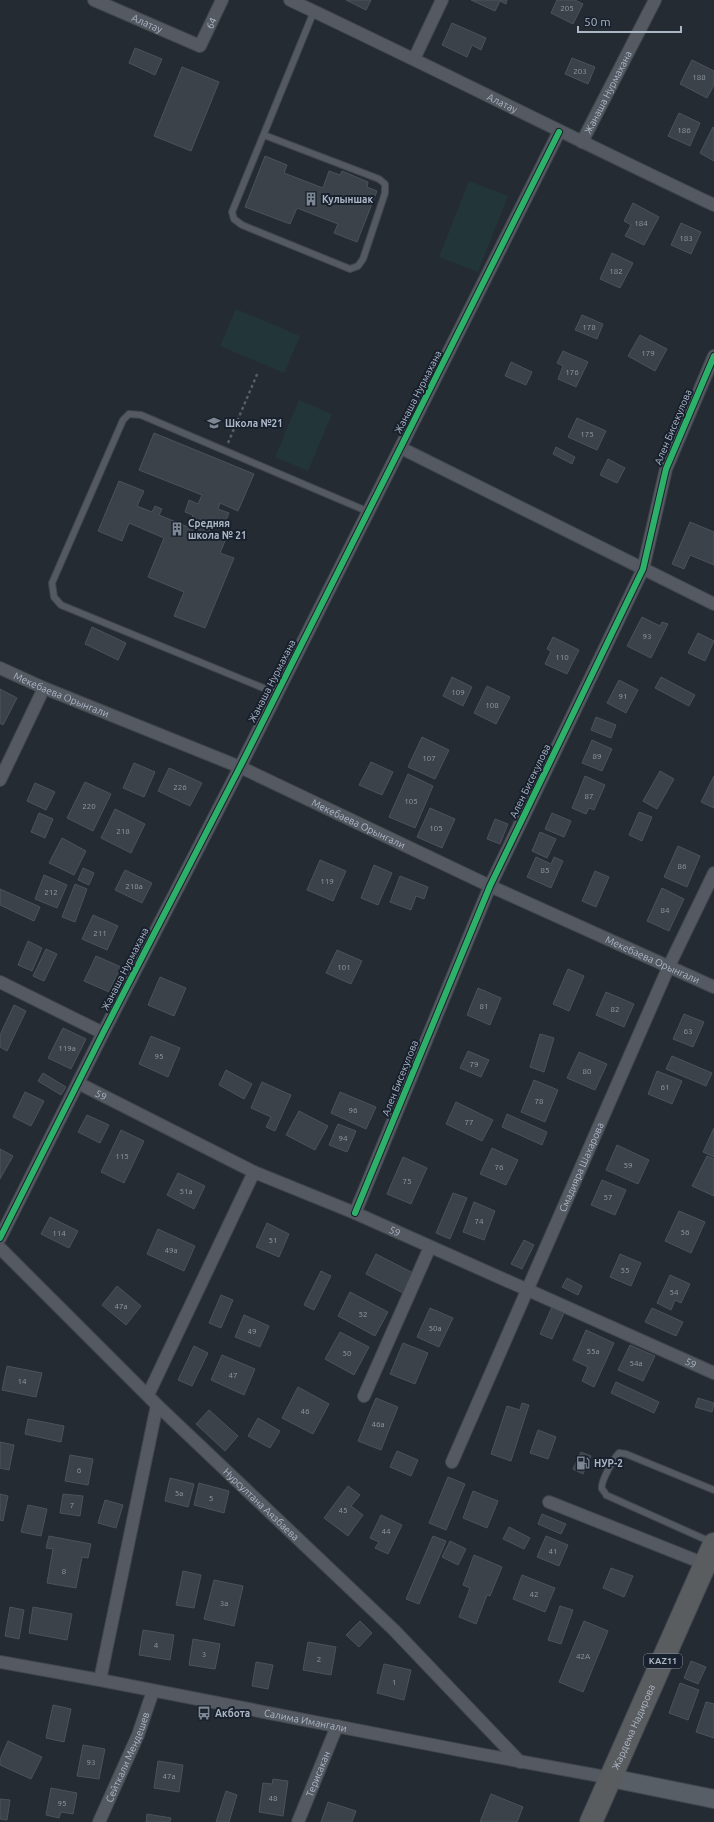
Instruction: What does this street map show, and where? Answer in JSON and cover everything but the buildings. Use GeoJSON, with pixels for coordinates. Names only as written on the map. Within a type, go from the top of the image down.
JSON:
{"type":"FeatureCollection","features":[{"type":"Feature","properties":{"kind":"highway","name":"Жардема Надирова"},"geometry":{"type":"LineString","coordinates":[[611,1778],[714,1544]]}},
{"type":"Feature","properties":{"kind":"highway","name":"KAZ11"},"geometry":{"type":"LineString","coordinates":[[591,1822],[611,1778]]}},
{"type":"Feature","properties":{"kind":"street","name":"Алатау"},"geometry":{"type":"LineString","coordinates":[[94,0],[200,46]]}},
{"type":"Feature","properties":{"kind":"street","name":"64"},"geometry":{"type":"LineString","coordinates":[[200,46],[222,0]]}},
{"type":"Feature","properties":{"kind":"street","name":"Алатау"},"geometry":{"type":"LineString","coordinates":[[290,0],[414,59],[559,132],[714,205]]}},
{"type":"Feature","properties":{"kind":"street"},"geometry":{"type":"LineString","coordinates":[[414,59],[442,0]]}},
{"type":"Feature","properties":{"kind":"street","name":"Жанаша Нурмахана"},"geometry":{"type":"LineString","coordinates":[[582,142],[655,0]]}},
{"type":"Feature","properties":{"kind":"street","name":"Жанаша Нурмахана"},"geometry":{"type":"LineString","coordinates":[[0,1238],[103,1033],[278,694],[559,132]]}},
{"type":"Feature","properties":{"kind":"street","name":"Ален Бисекулова"},"geometry":{"type":"LineString","coordinates":[[355,1213],[490,886],[643,569],[666,469],[714,356]]}},
{"type":"Feature","properties":{"kind":"street"},"geometry":{"type":"LineString","coordinates":[[400,448],[714,604]]}},
{"type":"Feature","properties":{"kind":"street","name":"Мекебаева Орынгали"},"geometry":{"type":"LineString","coordinates":[[0,668],[44,688],[240,768],[490,886],[714,987]]}},
{"type":"Feature","properties":{"kind":"street"},"geometry":{"type":"LineString","coordinates":[[0,780],[44,688]]}},
{"type":"Feature","properties":{"kind":"street","name":"Смадияра Шахарова"},"geometry":{"type":"LineString","coordinates":[[452,1462],[669,966],[714,873]]}},
{"type":"Feature","properties":{"kind":"street"},"geometry":{"type":"LineString","coordinates":[[0,982],[103,1033]]}},
{"type":"Feature","properties":{"kind":"street","name":"59"},"geometry":{"type":"LineString","coordinates":[[78,1084],[254,1172],[355,1213],[714,1373]]}},
{"type":"Feature","properties":{"kind":"street"},"geometry":{"type":"LineString","coordinates":[[148,1395],[254,1172]]}},
{"type":"Feature","properties":{"kind":"street"},"geometry":{"type":"LineString","coordinates":[[364,1396],[430,1247]]}},
{"type":"Feature","properties":{"kind":"street","name":"Нурсултана Аязбаева"},"geometry":{"type":"LineString","coordinates":[[0,1248],[157,1405],[394,1630],[520,1762]]}},
{"type":"Feature","properties":{"kind":"street"},"geometry":{"type":"LineString","coordinates":[[100,1680],[157,1405]]}},
{"type":"Feature","properties":{"kind":"street"},"geometry":{"type":"LineString","coordinates":[[549,1502],[705,1564]]}},
{"type":"Feature","properties":{"kind":"street","name":"Салима Имангали"},"geometry":{"type":"LineString","coordinates":[[0,1662],[100,1680],[520,1762],[611,1778]]}},
{"type":"Feature","properties":{"kind":"street","name":"Сейткали Мендешев"},"geometry":{"type":"LineString","coordinates":[[99,1822],[138,1735],[153,1691]]}},
{"type":"Feature","properties":{"kind":"street","name":"Терисакан"},"geometry":{"type":"LineString","coordinates":[[298,1822],[337,1726]]}},
{"type":"Feature","properties":{"kind":"street"},"geometry":{"type":"LineString","coordinates":[[611,1778],[714,1799]]}},
{"type":"Feature","properties":{"kind":"lane"},"geometry":{"type":"LineString","coordinates":[[264,135],[379,178],[385,184],[385,193],[363,259],[358,266],[350,269],[242,225],[234,219],[232,212],[314,11]]}},
{"type":"Feature","properties":{"kind":"lane"},"geometry":{"type":"LineString","coordinates":[[278,694],[61,605],[54,597],[52,582],[123,420],[129,414],[141,415],[369,512]]}},
{"type":"Feature","properties":{"kind":"lane"},"geometry":{"type":"LineString","coordinates":[[714,1490],[626,1454],[619,1453],[615,1457],[602,1484],[602,1490],[606,1495],[714,1544]]}},
{"type":"Feature","properties":{"kind":"path"},"geometry":{"type":"LineString","coordinates":[[225,451],[258,372]]}},
{"type":"Feature","properties":{"kind":"green space"},"geometry":{"type":"Polygon","coordinates":[[[469,181],[508,196],[478,272],[439,257],[469,181]]]}},
{"type":"Feature","properties":{"kind":"green space"},"geometry":{"type":"Polygon","coordinates":[[[236,309],[300,336],[284,373],[220,346],[236,309]]]}},
{"type":"Feature","properties":{"kind":"green space"},"geometry":{"type":"Polygon","coordinates":[[[299,400],[332,414],[308,471],[275,457],[299,400]]]}},
{"type":"Feature","properties":{"kind":"cycle path"},"geometry":{"type":"LineString","coordinates":[[0,1238],[103,1033],[240,767],[559,132]]}},
{"type":"Feature","properties":{"kind":"cycle path"},"geometry":{"type":"LineString","coordinates":[[355,1213],[490,886],[643,569],[666,469],[714,356]]}},
{"type":"Feature","properties":{"kind":"place","name":"Кулыншак"},"geometry":{"type":"Point","coordinates":[311,199]}},
{"type":"Feature","properties":{"kind":"place","name":"Школа №21"},"geometry":{"type":"Point","coordinates":[214,423]}},
{"type":"Feature","properties":{"kind":"place","name":"Средняя школа № 21"},"geometry":{"type":"Point","coordinates":[177,529]}},
{"type":"Feature","properties":{"kind":"place","name":"НУР-2"},"geometry":{"type":"Point","coordinates":[583,1463]}},
{"type":"Feature","properties":{"kind":"place","name":"Акбота"},"geometry":{"type":"Point","coordinates":[204,1713]}}]}
